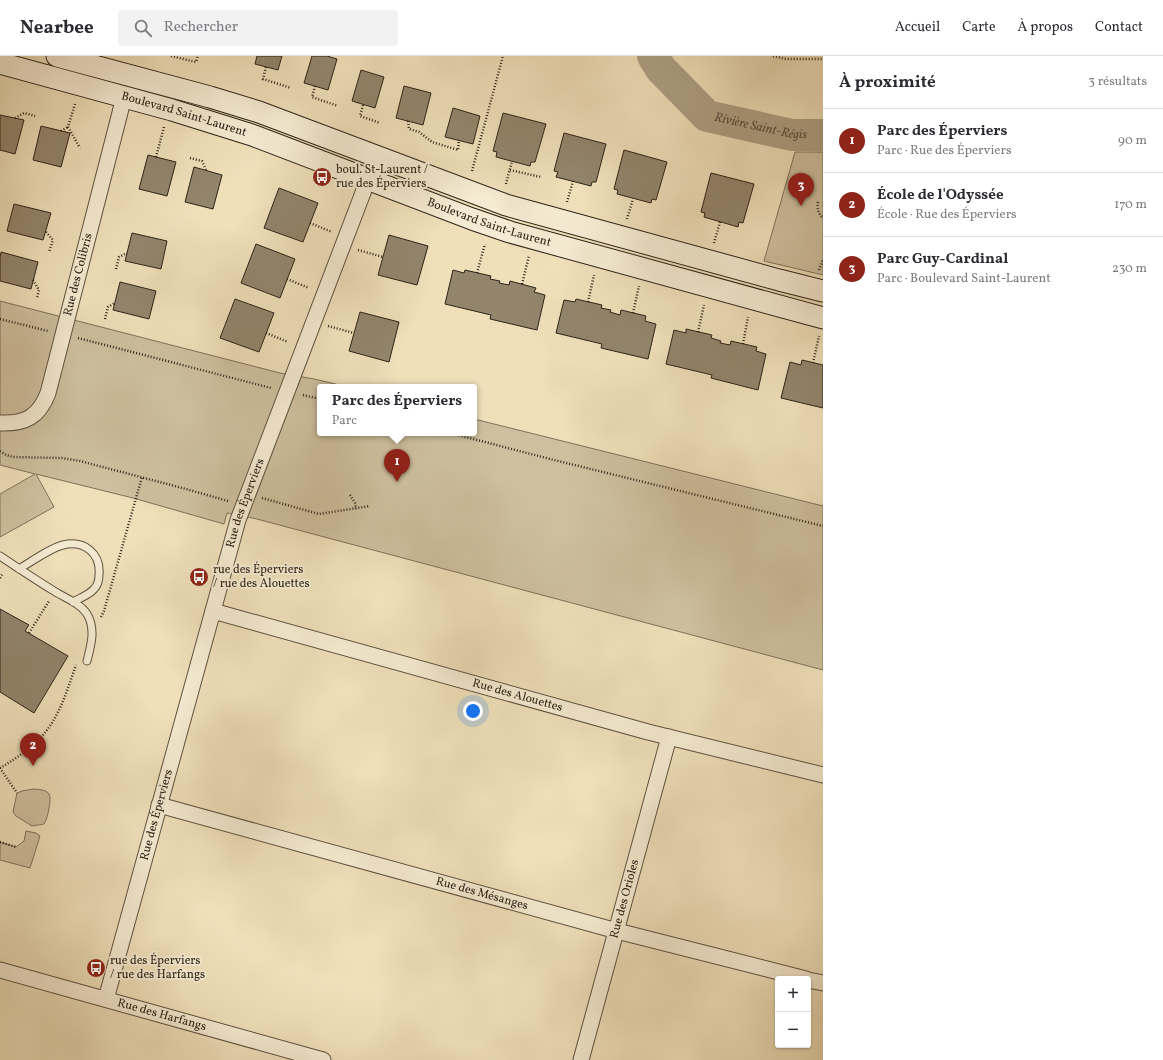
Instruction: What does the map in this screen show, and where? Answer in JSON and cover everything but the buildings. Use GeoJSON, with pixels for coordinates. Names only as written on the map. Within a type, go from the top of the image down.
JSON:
{"type":"FeatureCollection","features":[{"type":"Feature","properties":{"kind":"street","name":"Boulevard Saint-Laurent"},"geometry":{"type":"LineString","coordinates":[[57,56],[259,112],[506,205],[772,278],[820,283]]}},
{"type":"Feature","properties":{"kind":"street","name":"Boulevard Saint-Laurent"},"geometry":{"type":"LineString","coordinates":[[0,63],[206,120],[252,135],[368,180],[510,232],[822,324]]}},
{"type":"Feature","properties":{"kind":"street","name":"Rue des Colibris"},"geometry":{"type":"LineString","coordinates":[[0,423],[14,422],[30,418],[44,404],[124,97]]}},
{"type":"Feature","properties":{"kind":"street","name":"Rue des Éperviers"},"geometry":{"type":"LineString","coordinates":[[106,999],[240,513],[377,156]]}},
{"type":"Feature","properties":{"kind":"street","name":"Rue des Alouettes"},"geometry":{"type":"LineString","coordinates":[[213,611],[669,737],[823,775]]}},
{"type":"Feature","properties":{"kind":"street","name":"Rue des Orioles"},"geometry":{"type":"LineString","coordinates":[[581,1060],[669,737]]}},
{"type":"Feature","properties":{"kind":"street","name":"Rue des Mésanges"},"geometry":{"type":"LineString","coordinates":[[159,806],[617,931],[795,976]]}},
{"type":"Feature","properties":{"kind":"street","name":"Rue des Harfangs"},"geometry":{"type":"LineString","coordinates":[[0,970],[323,1060]]}},
{"type":"Feature","properties":{"kind":"street","name":"Rue des Mésanges"},"geometry":{"type":"LineString","coordinates":[[811,980],[823,983]]}},
{"type":"Feature","properties":{"kind":"lane"},"geometry":{"type":"LineString","coordinates":[[19,569],[54,548],[63,545],[72,544],[86,547],[93,552],[98,559],[100,568],[99,578],[95,589],[89,594],[73,602]]}},
{"type":"Feature","properties":{"kind":"lane"},"geometry":{"type":"LineString","coordinates":[[0,556],[73,602],[86,612],[93,638],[87,661]]}},
{"type":"Feature","properties":{"kind":"path"},"geometry":{"type":"LineString","coordinates":[[172,56],[196,62],[198,56]]}},
{"type":"Feature","properties":{"kind":"path"},"geometry":{"type":"LineString","coordinates":[[470,178],[504,56]]}},
{"type":"Feature","properties":{"kind":"path"},"geometry":{"type":"LineString","coordinates":[[773,56],[786,59],[823,59]]}},
{"type":"Feature","properties":{"kind":"path"},"geometry":{"type":"LineString","coordinates":[[266,67],[263,79],[291,88]]}},
{"type":"Feature","properties":{"kind":"path"},"geometry":{"type":"LineString","coordinates":[[315,86],[312,97],[338,106]]}},
{"type":"Feature","properties":{"kind":"path"},"geometry":{"type":"LineString","coordinates":[[61,131],[68,127],[77,98]]}},
{"type":"Feature","properties":{"kind":"path"},"geometry":{"type":"LineString","coordinates":[[363,105],[360,116],[380,123]]}},
{"type":"Feature","properties":{"kind":"path"},"geometry":{"type":"LineString","coordinates":[[15,118],[24,113],[35,116]]}},
{"type":"Feature","properties":{"kind":"path"},"geometry":{"type":"LineString","coordinates":[[408,121],[409,129],[419,132],[432,142],[458,150],[459,140]]}},
{"type":"Feature","properties":{"kind":"path"},"geometry":{"type":"LineString","coordinates":[[156,157],[165,123]]}},
{"type":"Feature","properties":{"kind":"path"},"geometry":{"type":"LineString","coordinates":[[68,127],[80,148]]}},
{"type":"Feature","properties":{"kind":"path"},"geometry":{"type":"LineString","coordinates":[[190,158],[202,161],[206,170]]}},
{"type":"Feature","properties":{"kind":"path"},"geometry":{"type":"LineString","coordinates":[[504,190],[512,162]]}},
{"type":"Feature","properties":{"kind":"path"},"geometry":{"type":"LineString","coordinates":[[510,170],[541,177]]}},
{"type":"Feature","properties":{"kind":"path"},"geometry":{"type":"LineString","coordinates":[[566,208],[573,181]]}},
{"type":"Feature","properties":{"kind":"path"},"geometry":{"type":"LineString","coordinates":[[626,225],[634,199]]}},
{"type":"Feature","properties":{"kind":"path"},"geometry":{"type":"LineString","coordinates":[[818,202],[817,209],[820,216],[823,218]]}},
{"type":"Feature","properties":{"kind":"path"},"geometry":{"type":"LineString","coordinates":[[713,248],[720,222]]}},
{"type":"Feature","properties":{"kind":"path"},"geometry":{"type":"LineString","coordinates":[[310,223],[346,237]]}},
{"type":"Feature","properties":{"kind":"path"},"geometry":{"type":"LineString","coordinates":[[46,232],[53,240],[49,252]]}},
{"type":"Feature","properties":{"kind":"path"},"geometry":{"type":"LineString","coordinates":[[477,272],[487,239]]}},
{"type":"Feature","properties":{"kind":"path"},"geometry":{"type":"LineString","coordinates":[[355,250],[383,257]]}},
{"type":"Feature","properties":{"kind":"path"},"geometry":{"type":"LineString","coordinates":[[522,284],[530,251]]}},
{"type":"Feature","properties":{"kind":"path"},"geometry":{"type":"LineString","coordinates":[[116,269],[119,257],[127,253]]}},
{"type":"Feature","properties":{"kind":"path"},"geometry":{"type":"LineString","coordinates":[[820,283],[823,260]]}},
{"type":"Feature","properties":{"kind":"path"},"geometry":{"type":"LineString","coordinates":[[588,302],[595,270]]}},
{"type":"Feature","properties":{"kind":"path"},"geometry":{"type":"LineString","coordinates":[[287,279],[324,294]]}},
{"type":"Feature","properties":{"kind":"path"},"geometry":{"type":"LineString","coordinates":[[33,280],[39,290],[37,298]]}},
{"type":"Feature","properties":{"kind":"path"},"geometry":{"type":"LineString","coordinates":[[633,313],[640,282]]}},
{"type":"Feature","properties":{"kind":"path"},"geometry":{"type":"LineString","coordinates":[[698,332],[705,301]]}},
{"type":"Feature","properties":{"kind":"path"},"geometry":{"type":"LineString","coordinates":[[105,319],[108,307],[115,303]]}},
{"type":"Feature","properties":{"kind":"path"},"geometry":{"type":"LineString","coordinates":[[743,344],[749,312]]}},
{"type":"Feature","properties":{"kind":"path"},"geometry":{"type":"LineString","coordinates":[[0,319],[54,332]]}},
{"type":"Feature","properties":{"kind":"path"},"geometry":{"type":"LineString","coordinates":[[813,363],[822,324]]}},
{"type":"Feature","properties":{"kind":"path"},"geometry":{"type":"LineString","coordinates":[[326,326],[354,333]]}},
{"type":"Feature","properties":{"kind":"path"},"geometry":{"type":"LineString","coordinates":[[266,333],[304,348]]}},
{"type":"Feature","properties":{"kind":"path"},"geometry":{"type":"LineString","coordinates":[[74,336],[274,389]]}},
{"type":"Feature","properties":{"kind":"path"},"geometry":{"type":"LineString","coordinates":[[300,394],[317,398]]}},
{"type":"Feature","properties":{"kind":"path"},"geometry":{"type":"LineString","coordinates":[[462,436],[823,526]]}},
{"type":"Feature","properties":{"kind":"path"},"geometry":{"type":"LineString","coordinates":[[0,451],[13,457],[62,458],[142,477],[227,501]]}},
{"type":"Feature","properties":{"kind":"path"},"geometry":{"type":"LineString","coordinates":[[98,620],[104,611],[142,477]]}},
{"type":"Feature","properties":{"kind":"path"},"geometry":{"type":"LineString","coordinates":[[350,495],[355,503],[356,509]]}},
{"type":"Feature","properties":{"kind":"path"},"geometry":{"type":"LineString","coordinates":[[260,497],[319,514],[370,506]]}},
{"type":"Feature","properties":{"kind":"path"},"geometry":{"type":"LineString","coordinates":[[0,571],[3,573],[0,578]]}},
{"type":"Feature","properties":{"kind":"path"},"geometry":{"type":"LineString","coordinates":[[29,633],[49,601],[54,604]]}},
{"type":"Feature","properties":{"kind":"path"},"geometry":{"type":"LineString","coordinates":[[17,793],[0,768],[21,755],[36,743],[50,726],[66,694],[78,659]]}},
{"type":"Feature","properties":{"kind":"path"},"geometry":{"type":"LineString","coordinates":[[0,842],[16,847]]}},
{"type":"Feature","properties":{"kind":"shaded area"},"geometry":{"type":"Polygon","coordinates":[[[795,152],[823,152],[823,275],[764,261],[795,152]]]}},
{"type":"Feature","properties":{"kind":"shaded area"},"geometry":{"type":"Polygon","coordinates":[[[0,301],[280,373],[335,384],[317,384],[317,436],[477,436],[477,420],[823,506],[823,670],[253,518],[227,513],[224,524],[133,498],[36,474],[54,507],[0,537],[0,494],[35,474],[0,465],[0,301]]]}},
{"type":"Feature","properties":{"kind":"shaded area"},"geometry":{"type":"Polygon","coordinates":[[[33,789],[46,791],[50,798],[50,803],[44,824],[32,826],[16,816],[13,812],[17,793],[33,789]]]}},
{"type":"Feature","properties":{"kind":"shaded area"},"geometry":{"type":"Polygon","coordinates":[[[26,831],[36,833],[40,836],[30,868],[0,860],[0,842],[16,847],[24,841],[26,831]]]}},
{"type":"Feature","properties":{"kind":"waterway","name":"Rivière Saint-Régis"},"geometry":{"type":"LineString","coordinates":[[653,56],[661,69],[707,116],[792,135],[823,135]]}},
{"type":"Feature","properties":{"kind":"place","name":"boul. St-Laurent / rue des Éperviers"},"geometry":{"type":"Point","coordinates":[322,177]}},
{"type":"Feature","properties":{"kind":"place","name":"Parc Guy-Cardinal"},"geometry":{"type":"Point","coordinates":[801,206]}},
{"type":"Feature","properties":{"kind":"place","name":"Parc des Éperviers"},"geometry":{"type":"Point","coordinates":[397,482]}},
{"type":"Feature","properties":{"kind":"place","name":"rue des Éperviers / rue des Alouettes"},"geometry":{"type":"Point","coordinates":[199,577]}},
{"type":"Feature","properties":{"kind":"place","name":"École de l'Odyssée"},"geometry":{"type":"Point","coordinates":[33,766]}},
{"type":"Feature","properties":{"kind":"place","name":"rue des Éperviers / rue des Harfangs"},"geometry":{"type":"Point","coordinates":[96,968]}}]}
